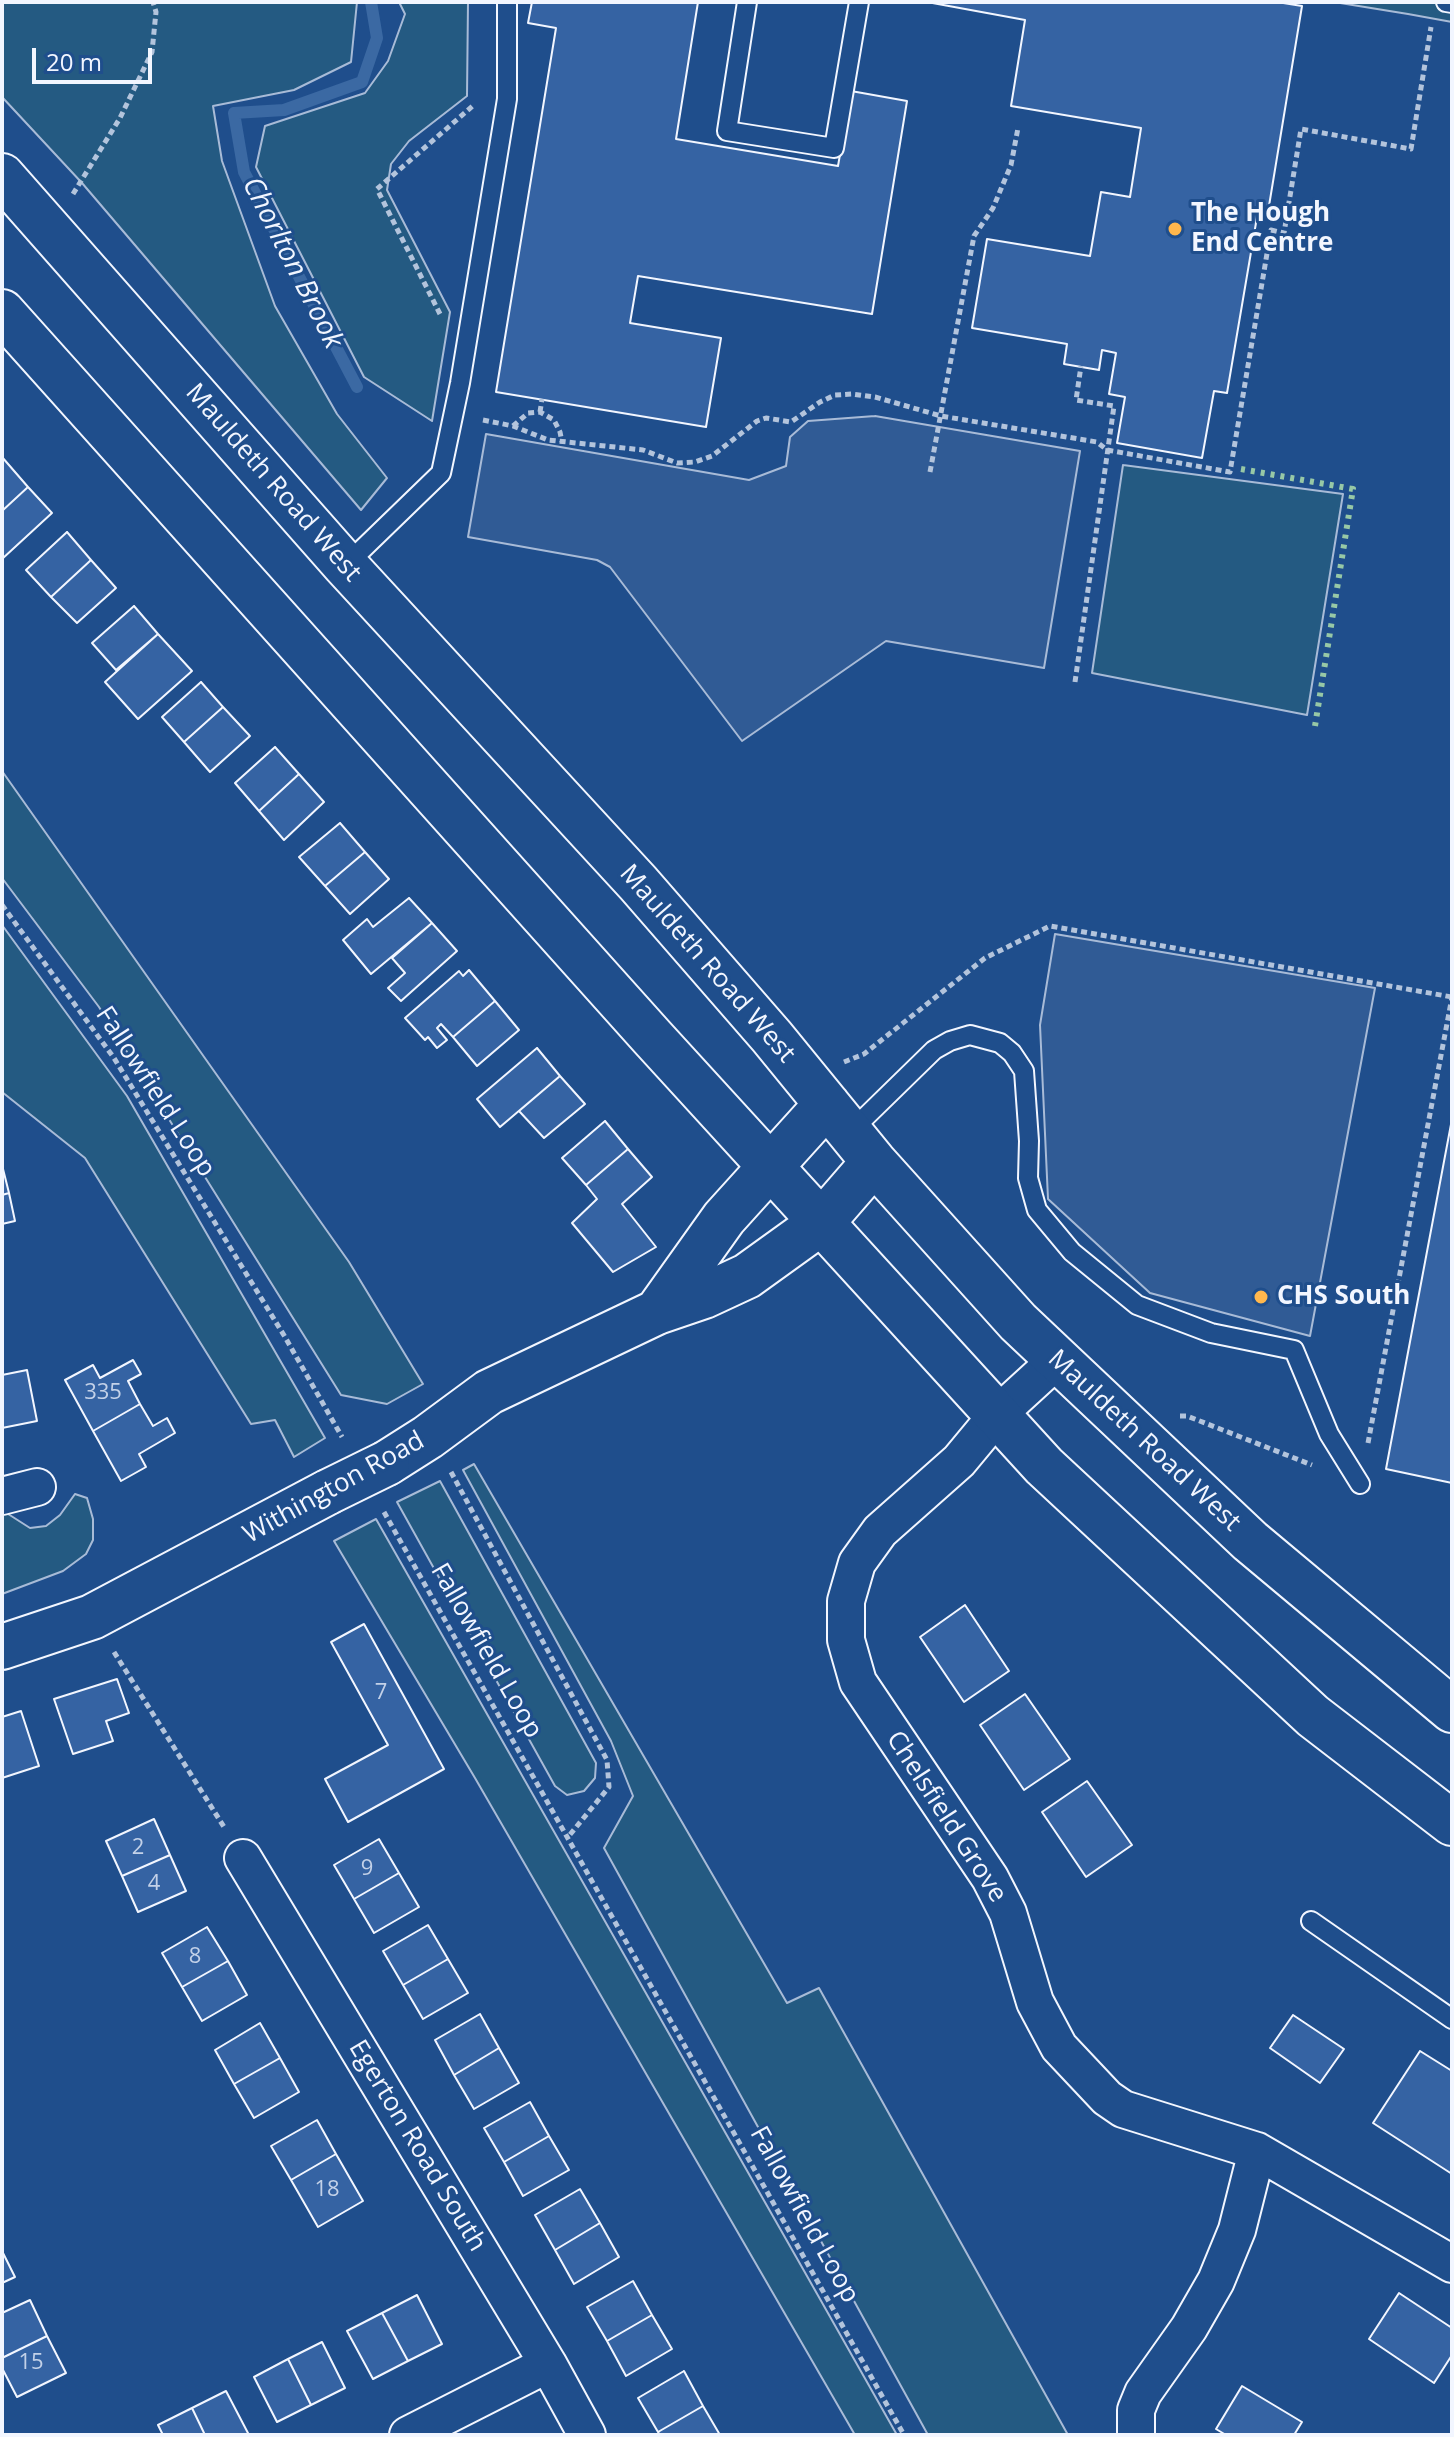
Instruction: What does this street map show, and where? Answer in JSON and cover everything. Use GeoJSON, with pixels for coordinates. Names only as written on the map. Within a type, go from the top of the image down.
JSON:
{"type":"FeatureCollection","features":[{"type":"Feature","properties":{"kind":"street","name":"Mauldeth Road West"},"geometry":{"type":"LineString","coordinates":[[2,176],[345,565],[638,883],[847,1116],[1018,1322],[1250,1541],[1452,1710]]}},
{"type":"Feature","properties":{"kind":"street"},"geometry":{"type":"LineString","coordinates":[[2,312],[771,1169],[1074,1496],[1313,1716],[1452,1823]]}},
{"type":"Feature","properties":{"kind":"street","name":"Withington Road"},"geometry":{"type":"LineString","coordinates":[[657,1312],[724,1218],[771,1169],[847,1116]]}},
{"type":"Feature","properties":{"kind":"street","name":"Withington Road"},"geometry":{"type":"LineString","coordinates":[[2,1647],[92,1617],[371,1471],[428,1437],[489,1392],[657,1312],[704,1296],[747,1276],[822,1222],[847,1116]]}},
{"type":"Feature","properties":{"kind":"street","name":"Chelsfield Grove"},"geometry":{"type":"LineString","coordinates":[[1057,1360],[998,1414],[959,1461],[880,1531],[857,1563],[846,1601],[846,1640],[858,1682],[990,1878],[1008,1913],[1035,2002],[1059,2047],[1107,2098],[1123,2109],[1257,2151],[1452,2264]]}},
{"type":"Feature","properties":{"kind":"street"},"geometry":{"type":"LineString","coordinates":[[2,1496],[37,1487]]}},
{"type":"Feature","properties":{"kind":"street","name":"Egerton Road South"},"geometry":{"type":"LineString","coordinates":[[243,1858],[548,2364],[587,2435]]}},
{"type":"Feature","properties":{"kind":"street"},"geometry":{"type":"LineString","coordinates":[[1136,2435],[1136,2410],[1143,2393],[1189,2328],[1216,2281],[1237,2230],[1257,2151]]}},
{"type":"Feature","properties":{"kind":"street"},"geometry":{"type":"LineString","coordinates":[[408,2435],[548,2364]]}},
{"type":"Feature","properties":{"kind":"lane"},"geometry":{"type":"LineString","coordinates":[[345,565],[441,473],[457,399],[507,99],[507,2]]}},
{"type":"Feature","properties":{"kind":"lane"},"geometry":{"type":"LineString","coordinates":[[747,2],[727,131],[834,148],[859,2]]}},
{"type":"Feature","properties":{"kind":"lane"},"geometry":{"type":"LineString","coordinates":[[1446,2],[1452,3]]}},
{"type":"Feature","properties":{"kind":"lane"},"geometry":{"type":"LineString","coordinates":[[847,1116],[934,1050],[970,1035],[1000,1043],[1012,1053],[1024,1071],[1028,1178],[1037,1210],[1072,1252],[1137,1305],[1211,1333],[1294,1350],[1329,1434],[1360,1484]]}},
{"type":"Feature","properties":{"kind":"lane"},"geometry":{"type":"LineString","coordinates":[[1311,1921],[1452,2019]]}},
{"type":"Feature","properties":{"kind":"path"},"geometry":{"type":"LineString","coordinates":[[82,183],[120,118],[152,52],[156,12],[153,2]]}},
{"type":"Feature","properties":{"kind":"path"},"geometry":{"type":"LineString","coordinates":[[457,399],[471,418],[513,426],[548,440],[643,450],[677,463],[695,462],[712,456],[757,421],[766,418],[791,422],[835,395],[852,394],[875,397],[941,416],[1097,442],[1107,450],[1230,472],[1271,230],[1284,233],[1301,129],[1411,149],[1432,17]]}},
{"type":"Feature","properties":{"kind":"path"},"geometry":{"type":"LineString","coordinates":[[438,325],[441,311],[377,189],[477,103]]}},
{"type":"Feature","properties":{"kind":"path"},"geometry":{"type":"LineString","coordinates":[[930,472],[974,236],[993,208],[1011,165],[1018,128]]}},
{"type":"Feature","properties":{"kind":"path"},"geometry":{"type":"LineString","coordinates":[[1075,682],[1114,406],[1076,400],[1081,366]]}},
{"type":"Feature","properties":{"kind":"path"},"geometry":{"type":"LineString","coordinates":[[540,412],[542,399]]}},
{"type":"Feature","properties":{"kind":"path"},"geometry":{"type":"LineString","coordinates":[[513,426],[528,413],[540,412],[554,420],[562,442]]}},
{"type":"Feature","properties":{"kind":"path","name":"Fallowfield Loop"},"geometry":{"type":"LineString","coordinates":[[2,905],[114,1058],[371,1471],[568,1837],[904,2435]]}},
{"type":"Feature","properties":{"kind":"path"},"geometry":{"type":"LineString","coordinates":[[847,1116],[864,1054],[985,958],[1050,926],[1452,997],[1360,1484],[1187,1416],[1175,1416]]}},
{"type":"Feature","properties":{"kind":"path"},"geometry":{"type":"LineString","coordinates":[[448,1467],[607,1760],[609,1787],[568,1837]]}},
{"type":"Feature","properties":{"kind":"path"},"geometry":{"type":"LineString","coordinates":[[92,1617],[243,1858]]}},
{"type":"Feature","properties":{"kind":"shaded area"},"geometry":{"type":"Polygon","coordinates":[[[2,2],[357,2],[351,62],[294,90],[213,106],[222,161],[275,306],[337,414],[387,478],[361,510],[82,183],[2,97],[2,2]]]}},
{"type":"Feature","properties":{"kind":"shaded area"},"geometry":{"type":"Polygon","coordinates":[[[399,2],[468,2],[467,96],[409,141],[391,164],[387,190],[450,312],[432,421],[364,377],[256,167],[265,126],[365,93],[388,61],[405,14],[399,2]]]}},
{"type":"Feature","properties":{"kind":"shaded area"},"geometry":{"type":"Polygon","coordinates":[[[1334,2],[1452,2],[1452,22],[1408,14],[1334,2]]]}},
{"type":"Feature","properties":{"kind":"shaded area"},"geometry":{"type":"Polygon","coordinates":[[[875,416],[1080,451],[1044,668],[886,641],[742,741],[610,567],[597,560],[468,537],[486,434],[749,480],[786,466],[790,437],[808,421],[875,416]]]}},
{"type":"Feature","properties":{"kind":"shaded area"},"geometry":{"type":"Polygon","coordinates":[[[1123,465],[1343,494],[1307,715],[1092,673],[1123,465]]]}},
{"type":"Feature","properties":{"kind":"shaded area"},"geometry":{"type":"Polygon","coordinates":[[[2,771],[349,1262],[423,1384],[387,1404],[341,1395],[99,1007],[2,878],[2,771]]]}},
{"type":"Feature","properties":{"kind":"shaded area"},"geometry":{"type":"Polygon","coordinates":[[[2,925],[127,1096],[325,1438],[294,1457],[275,1420],[251,1424],[85,1158],[2,1092],[2,925]]]}},
{"type":"Feature","properties":{"kind":"shaded area"},"geometry":{"type":"Polygon","coordinates":[[[1055,934],[1375,988],[1310,1336],[1150,1293],[1048,1199],[1040,1025],[1055,934]]]}},
{"type":"Feature","properties":{"kind":"shaded area"},"geometry":{"type":"Polygon","coordinates":[[[474,1464],[787,2003],[819,1988],[1068,2435],[928,2435],[604,1848],[633,1796],[611,1741],[463,1470],[474,1464]]]}},
{"type":"Feature","properties":{"kind":"shaded area"},"geometry":{"type":"Polygon","coordinates":[[[440,1481],[596,1763],[595,1778],[584,1791],[567,1795],[555,1786],[397,1502],[440,1481]]]}},
{"type":"Feature","properties":{"kind":"shaded area"},"geometry":{"type":"Polygon","coordinates":[[[75,1494],[87,1498],[93,1519],[93,1540],[86,1554],[63,1571],[2,1594],[2,1512],[30,1528],[46,1526],[60,1515],[75,1494]]]}},
{"type":"Feature","properties":{"kind":"shaded area"},"geometry":{"type":"Polygon","coordinates":[[[376,1519],[897,2435],[855,2435],[475,1778],[334,1541],[376,1519]]]}},
{"type":"Feature","properties":{"kind":"building"},"geometry":{"type":"Polygon","coordinates":[[[532,2],[698,2],[676,139],[838,166],[851,91],[907,101],[872,314],[638,276],[630,323],[721,338],[706,427],[496,392],[556,28],[528,23],[532,2]]]}},
{"type":"Feature","properties":{"kind":"building","name":"The Hough End Centre"},"geometry":{"type":"Polygon","coordinates":[[[927,2],[1277,2],[1302,6],[1267,218],[1257,217],[1227,393],[1214,391],[1202,458],[1117,443],[1125,397],[1109,394],[1116,353],[1102,350],[1099,370],[1064,364],[1067,344],[972,328],[987,239],[1090,256],[1101,192],[1130,197],[1141,128],[1011,106],[1025,20],[927,2]]]}},
{"type":"Feature","properties":{"kind":"building"},"geometry":{"type":"Polygon","coordinates":[[[2,457],[28,487],[2,511],[2,457]]]}},
{"type":"Feature","properties":{"kind":"building"},"geometry":{"type":"Polygon","coordinates":[[[28,487],[52,513],[2,559],[2,511],[28,487]]]}},
{"type":"Feature","properties":{"kind":"building"},"geometry":{"type":"Polygon","coordinates":[[[67,532],[91,560],[51,597],[26,570],[67,532]]]}},
{"type":"Feature","properties":{"kind":"building"},"geometry":{"type":"Polygon","coordinates":[[[91,560],[116,588],[77,623],[51,597],[91,560]]]}},
{"type":"Feature","properties":{"kind":"building"},"geometry":{"type":"Polygon","coordinates":[[[134,606],[158,634],[116,670],[92,643],[134,606]]]}},
{"type":"Feature","properties":{"kind":"building"},"geometry":{"type":"Polygon","coordinates":[[[158,634],[192,671],[138,719],[105,682],[158,634]]]}},
{"type":"Feature","properties":{"kind":"building"},"geometry":{"type":"Polygon","coordinates":[[[201,682],[223,707],[184,742],[162,717],[201,682]]]}},
{"type":"Feature","properties":{"kind":"building"},"geometry":{"type":"Polygon","coordinates":[[[223,707],[250,736],[210,772],[184,742],[223,707]]]}},
{"type":"Feature","properties":{"kind":"building"},"geometry":{"type":"Polygon","coordinates":[[[275,747],[299,774],[259,811],[235,783],[275,747]]]}},
{"type":"Feature","properties":{"kind":"building"},"geometry":{"type":"Polygon","coordinates":[[[299,774],[324,802],[284,840],[259,811],[299,774]]]}},
{"type":"Feature","properties":{"kind":"building"},"geometry":{"type":"Polygon","coordinates":[[[340,823],[365,852],[325,886],[299,857],[340,823]]]}},
{"type":"Feature","properties":{"kind":"building"},"geometry":{"type":"Polygon","coordinates":[[[365,852],[389,879],[350,914],[325,886],[365,852]]]}},
{"type":"Feature","properties":{"kind":"building"},"geometry":{"type":"Polygon","coordinates":[[[409,898],[432,923],[371,974],[343,940],[367,919],[373,927],[409,898]]]}},
{"type":"Feature","properties":{"kind":"building"},"geometry":{"type":"Polygon","coordinates":[[[432,923],[457,951],[401,1001],[388,988],[405,973],[392,958],[432,923]]]}},
{"type":"Feature","properties":{"kind":"building"},"geometry":{"type":"Polygon","coordinates":[[[469,970],[495,1001],[453,1037],[441,1024],[437,1028],[447,1040],[437,1048],[405,1018],[459,971],[463,976],[469,970]]]}},
{"type":"Feature","properties":{"kind":"building"},"geometry":{"type":"Polygon","coordinates":[[[495,1001],[519,1030],[477,1066],[453,1037],[495,1001]]]}},
{"type":"Feature","properties":{"kind":"building"},"geometry":{"type":"Polygon","coordinates":[[[537,1048],[560,1076],[500,1127],[477,1099],[537,1048]]]}},
{"type":"Feature","properties":{"kind":"building"},"geometry":{"type":"Polygon","coordinates":[[[560,1076],[585,1104],[544,1138],[519,1111],[560,1076]]]}},
{"type":"Feature","properties":{"kind":"building"},"geometry":{"type":"Polygon","coordinates":[[[1452,1119],[1452,1483],[1386,1469],[1452,1119]]]}},
{"type":"Feature","properties":{"kind":"building"},"geometry":{"type":"Polygon","coordinates":[[[605,1121],[628,1149],[586,1185],[562,1158],[605,1121]]]}},
{"type":"Feature","properties":{"kind":"building"},"geometry":{"type":"Polygon","coordinates":[[[628,1149],[652,1177],[622,1204],[656,1247],[613,1272],[572,1223],[597,1199],[586,1185],[628,1149]]]}},
{"type":"Feature","properties":{"kind":"building"},"geometry":{"type":"Polygon","coordinates":[[[2,1165],[9,1193],[2,1195],[2,1165]]]}},
{"type":"Feature","properties":{"kind":"building"},"geometry":{"type":"Polygon","coordinates":[[[9,1193],[15,1221],[2,1224],[2,1195],[9,1193]]]}},
{"type":"Feature","properties":{"kind":"building"},"geometry":{"type":"Polygon","coordinates":[[[133,1360],[141,1374],[128,1381],[140,1404],[93,1431],[65,1380],[93,1365],[100,1378],[133,1360]]]}},
{"type":"Feature","properties":{"kind":"building"},"geometry":{"type":"Polygon","coordinates":[[[27,1370],[37,1421],[2,1428],[2,1375],[27,1370]]]}},
{"type":"Feature","properties":{"kind":"building"},"geometry":{"type":"Polygon","coordinates":[[[140,1404],[153,1426],[167,1418],[175,1433],[139,1454],[146,1467],[121,1481],[93,1431],[140,1404]]]}},
{"type":"Feature","properties":{"kind":"building"},"geometry":{"type":"Polygon","coordinates":[[[965,1605],[1009,1671],[964,1702],[920,1637],[965,1605]]]}},
{"type":"Feature","properties":{"kind":"building"},"geometry":{"type":"Polygon","coordinates":[[[364,1624],[444,1769],[348,1822],[325,1779],[388,1745],[331,1642],[364,1624]]]}},
{"type":"Feature","properties":{"kind":"building"},"geometry":{"type":"Polygon","coordinates":[[[117,1679],[129,1713],[106,1721],[113,1741],[73,1754],[54,1699],[117,1679]]]}},
{"type":"Feature","properties":{"kind":"building"},"geometry":{"type":"Polygon","coordinates":[[[1025,1694],[1070,1759],[1024,1790],[980,1725],[1025,1694]]]}},
{"type":"Feature","properties":{"kind":"building"},"geometry":{"type":"Polygon","coordinates":[[[21,1711],[39,1766],[2,1778],[2,1717],[21,1711]]]}},
{"type":"Feature","properties":{"kind":"building"},"geometry":{"type":"Polygon","coordinates":[[[1087,1781],[1132,1845],[1086,1877],[1042,1812],[1087,1781]]]}},
{"type":"Feature","properties":{"kind":"building"},"geometry":{"type":"Polygon","coordinates":[[[154,1819],[170,1855],[122,1876],[106,1841],[154,1819]]]}},
{"type":"Feature","properties":{"kind":"building"},"geometry":{"type":"Polygon","coordinates":[[[379,1839],[399,1873],[354,1899],[334,1865],[379,1839]]]}},
{"type":"Feature","properties":{"kind":"building"},"geometry":{"type":"Polygon","coordinates":[[[170,1855],[186,1891],[138,1912],[122,1876],[170,1855]]]}},
{"type":"Feature","properties":{"kind":"building"},"geometry":{"type":"Polygon","coordinates":[[[399,1873],[419,1907],[374,1933],[354,1899],[399,1873]]]}},
{"type":"Feature","properties":{"kind":"building"},"geometry":{"type":"Polygon","coordinates":[[[428,1925],[448,1959],[403,1985],[383,1951],[428,1925]]]}},
{"type":"Feature","properties":{"kind":"building"},"geometry":{"type":"Polygon","coordinates":[[[207,1927],[228,1961],[182,1987],[162,1953],[207,1927]]]}},
{"type":"Feature","properties":{"kind":"building"},"geometry":{"type":"Polygon","coordinates":[[[448,1959],[468,1993],[423,2019],[403,1985],[448,1959]]]}},
{"type":"Feature","properties":{"kind":"building"},"geometry":{"type":"Polygon","coordinates":[[[228,1961],[247,1995],[202,2021],[182,1987],[228,1961]]]}},
{"type":"Feature","properties":{"kind":"building"},"geometry":{"type":"Polygon","coordinates":[[[480,2014],[499,2048],[454,2075],[435,2040],[480,2014]]]}},
{"type":"Feature","properties":{"kind":"building"},"geometry":{"type":"Polygon","coordinates":[[[1293,2015],[1344,2049],[1320,2083],[1270,2048],[1293,2015]]]}},
{"type":"Feature","properties":{"kind":"building"},"geometry":{"type":"Polygon","coordinates":[[[260,2023],[280,2058],[234,2084],[215,2050],[260,2023]]]}},
{"type":"Feature","properties":{"kind":"building"},"geometry":{"type":"Polygon","coordinates":[[[499,2048],[519,2083],[474,2109],[454,2075],[499,2048]]]}},
{"type":"Feature","properties":{"kind":"building"},"geometry":{"type":"Polygon","coordinates":[[[1420,2051],[1452,2071],[1452,2174],[1373,2123],[1420,2051]]]}},
{"type":"Feature","properties":{"kind":"building"},"geometry":{"type":"Polygon","coordinates":[[[280,2058],[299,2092],[254,2118],[234,2084],[280,2058]]]}},
{"type":"Feature","properties":{"kind":"building"},"geometry":{"type":"Polygon","coordinates":[[[530,2102],[549,2136],[504,2162],[484,2128],[530,2102]]]}},
{"type":"Feature","properties":{"kind":"building"},"geometry":{"type":"Polygon","coordinates":[[[317,2120],[336,2154],[291,2180],[271,2146],[317,2120]]]}},
{"type":"Feature","properties":{"kind":"building"},"geometry":{"type":"Polygon","coordinates":[[[549,2136],[569,2170],[523,2196],[504,2162],[549,2136]]]}},
{"type":"Feature","properties":{"kind":"building"},"geometry":{"type":"Polygon","coordinates":[[[336,2154],[363,2201],[318,2227],[291,2180],[336,2154]]]}},
{"type":"Feature","properties":{"kind":"building"},"geometry":{"type":"Polygon","coordinates":[[[580,2189],[600,2223],[555,2250],[535,2215],[580,2189]]]}},
{"type":"Feature","properties":{"kind":"building"},"geometry":{"type":"Polygon","coordinates":[[[600,2223],[619,2257],[574,2284],[555,2250],[600,2223]]]}},
{"type":"Feature","properties":{"kind":"building"},"geometry":{"type":"Polygon","coordinates":[[[2,2251],[15,2277],[2,2283],[2,2251]]]}},
{"type":"Feature","properties":{"kind":"building"},"geometry":{"type":"Polygon","coordinates":[[[633,2281],[652,2315],[607,2341],[587,2307],[633,2281]]]}},
{"type":"Feature","properties":{"kind":"building"},"geometry":{"type":"Polygon","coordinates":[[[1399,2293],[1452,2328],[1452,2355],[1434,2383],[1369,2339],[1399,2293]]]}},
{"type":"Feature","properties":{"kind":"building"},"geometry":{"type":"Polygon","coordinates":[[[417,2295],[442,2344],[408,2361],[382,2313],[417,2295]]]}},
{"type":"Feature","properties":{"kind":"building"},"geometry":{"type":"Polygon","coordinates":[[[30,2300],[47,2336],[2,2358],[2,2313],[30,2300]]]}},
{"type":"Feature","properties":{"kind":"building"},"geometry":{"type":"Polygon","coordinates":[[[382,2313],[408,2361],[373,2379],[347,2331],[382,2313]]]}},
{"type":"Feature","properties":{"kind":"building"},"geometry":{"type":"Polygon","coordinates":[[[652,2315],[672,2349],[626,2376],[607,2341],[652,2315]]]}},
{"type":"Feature","properties":{"kind":"building"},"geometry":{"type":"Polygon","coordinates":[[[47,2336],[66,2373],[17,2397],[2,2368],[2,2358],[47,2336]]]}},
{"type":"Feature","properties":{"kind":"building"},"geometry":{"type":"Polygon","coordinates":[[[322,2342],[345,2388],[311,2405],[288,2359],[322,2342]]]}},
{"type":"Feature","properties":{"kind":"building"},"geometry":{"type":"Polygon","coordinates":[[[288,2359],[311,2405],[277,2422],[254,2377],[288,2359]]]}},
{"type":"Feature","properties":{"kind":"building"},"geometry":{"type":"Polygon","coordinates":[[[684,2371],[703,2406],[658,2432],[638,2398],[684,2371]]]}},
{"type":"Feature","properties":{"kind":"building"},"geometry":{"type":"Polygon","coordinates":[[[1242,2386],[1302,2422],[1294,2435],[1226,2435],[1216,2429],[1242,2386]]]}},
{"type":"Feature","properties":{"kind":"building"},"geometry":{"type":"Polygon","coordinates":[[[226,2391],[249,2435],[205,2435],[192,2408],[226,2391]]]}},
{"type":"Feature","properties":{"kind":"building"},"geometry":{"type":"Polygon","coordinates":[[[703,2406],[720,2435],[660,2435],[658,2432],[703,2406]]]}},
{"type":"Feature","properties":{"kind":"building"},"geometry":{"type":"Polygon","coordinates":[[[192,2408],[205,2435],[163,2435],[158,2425],[192,2408]]]}},
{"type":"Feature","properties":{"kind":"waterway","name":"Chorlton Brook"},"geometry":{"type":"LineString","coordinates":[[357,387],[244,172],[234,113],[284,110],[362,82],[377,38],[371,2]]}},
{"type":"Feature","properties":{"kind":"hedge"},"geometry":{"type":"LineString","coordinates":[[1241,469],[1353,489],[1315,726]]}},
{"type":"Feature","properties":{"kind":"place","name":"The Hough End Centre"},"geometry":{"type":"Point","coordinates":[1175,229]}},
{"type":"Feature","properties":{"kind":"place","name":"CHS South"},"geometry":{"type":"Point","coordinates":[1261,1297]}}]}
